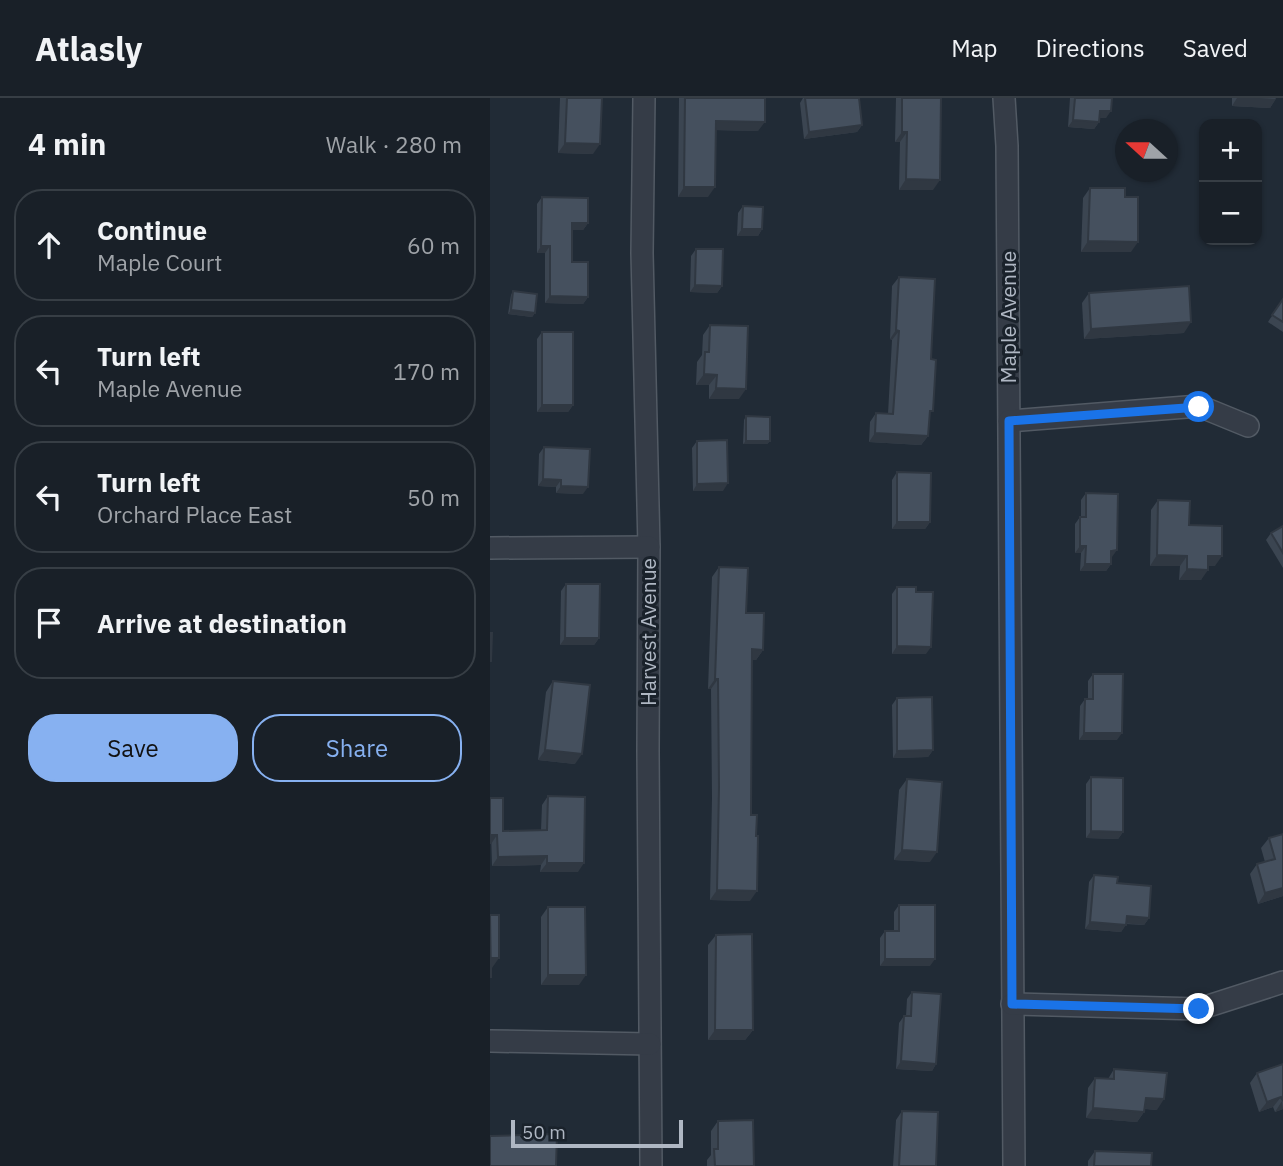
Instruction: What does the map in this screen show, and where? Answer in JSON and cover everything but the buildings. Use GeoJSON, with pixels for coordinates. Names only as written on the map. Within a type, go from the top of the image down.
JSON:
{"type":"FeatureCollection","features":[{"type":"Feature","properties":{"kind":"street","name":"Harvest Avenue"},"geometry":{"type":"LineString","coordinates":[[644,98],[642,253],[649,547],[651,1166]]}},
{"type":"Feature","properties":{"kind":"street","name":"Maple Avenue"},"geometry":{"type":"LineString","coordinates":[[1004,98],[1007,146],[1014,1166]]}},
{"type":"Feature","properties":{"kind":"street"},"geometry":{"type":"LineString","coordinates":[[1009,421],[1199,407],[1248,426]]}},
{"type":"Feature","properties":{"kind":"street"},"geometry":{"type":"LineString","coordinates":[[490,548],[649,547]]}},
{"type":"Feature","properties":{"kind":"street"},"geometry":{"type":"LineString","coordinates":[[1012,1004],[1199,1009],[1283,982]]}},
{"type":"Feature","properties":{"kind":"street"},"geometry":{"type":"LineString","coordinates":[[490,1041],[650,1044]]}},
{"type":"Feature","properties":{"kind":"route"},"geometry":{"type":"LineString","coordinates":[[1199,407],[1009,421],[1012,1004],[1199,1009]]}}]}
